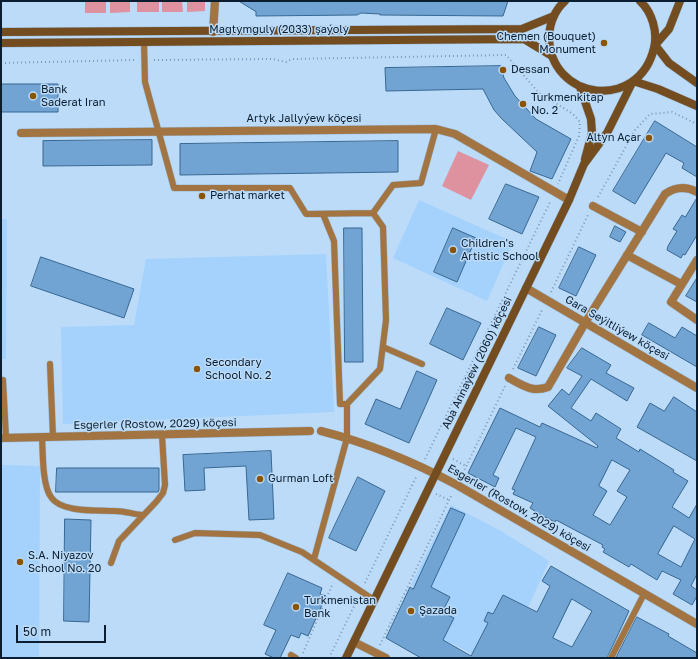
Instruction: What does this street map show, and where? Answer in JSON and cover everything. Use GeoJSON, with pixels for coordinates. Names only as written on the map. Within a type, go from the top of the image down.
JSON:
{"type":"FeatureCollection","features":[{"type":"Feature","properties":{"kind":"main road"},"geometry":{"type":"LineString","coordinates":[[565,1],[554,16],[550,32],[552,56],[558,68],[568,79],[580,87],[594,91],[609,91],[622,88],[643,72],[652,56],[655,44],[655,32],[652,18],[640,1]]}},
{"type":"Feature","properties":{"kind":"main road"},"geometry":{"type":"LineString","coordinates":[[655,44],[669,29],[680,1]]}},
{"type":"Feature","properties":{"kind":"main road","name":"Magtymguly (2033) şaýoly"},"geometry":{"type":"LineString","coordinates":[[1,32],[213,32],[522,29],[554,16]]}},
{"type":"Feature","properties":{"kind":"main road","name":"Magtymguly (2033) şaýoly"},"geometry":{"type":"LineString","coordinates":[[1,44],[524,39],[552,56]]}},
{"type":"Feature","properties":{"kind":"main road"},"geometry":{"type":"LineString","coordinates":[[655,44],[670,63],[697,83]]}},
{"type":"Feature","properties":{"kind":"main road"},"geometry":{"type":"LineString","coordinates":[[633,81],[658,89],[697,106]]}},
{"type":"Feature","properties":{"kind":"main road","name":"Aba Annaýew (2060) köçesi"},"geometry":{"type":"LineString","coordinates":[[346,658],[569,200],[584,164],[607,133],[633,81]]}},
{"type":"Feature","properties":{"kind":"main road"},"geometry":{"type":"LineString","coordinates":[[580,87],[591,119],[592,133],[584,164]]}},
{"type":"Feature","properties":{"kind":"street"},"geometry":{"type":"LineString","coordinates":[[213,32],[215,1]]}},
{"type":"Feature","properties":{"kind":"street","name":"Artyk Jallyýew köçesi"},"geometry":{"type":"LineString","coordinates":[[22,133],[436,129],[455,134],[569,200]]}},
{"type":"Feature","properties":{"kind":"street"},"geometry":{"type":"LineString","coordinates":[[509,378],[529,389],[541,390],[548,387],[585,322],[665,194],[672,189],[682,188],[697,192]]}},
{"type":"Feature","properties":{"kind":"street"},"geometry":{"type":"LineString","coordinates":[[593,206],[642,232]]}},
{"type":"Feature","properties":{"kind":"street"},"geometry":{"type":"LineString","coordinates":[[628,255],[681,284]]}},
{"type":"Feature","properties":{"kind":"street"},"geometry":{"type":"LineString","coordinates":[[697,260],[671,302],[697,320]]}},
{"type":"Feature","properties":{"kind":"street","name":"Gara Seýitliýew köçesi"},"geometry":{"type":"LineString","coordinates":[[526,288],[697,388]]}},
{"type":"Feature","properties":{"kind":"street","name":"Esgerler (Rostow, 2029) köçesi"},"geometry":{"type":"LineString","coordinates":[[4,438],[310,431]]}},
{"type":"Feature","properties":{"kind":"street","name":"Esgerler (Rostow, 2029) köçesi"},"geometry":{"type":"LineString","coordinates":[[321,432],[347,438],[421,466],[457,485],[697,624]]}},
{"type":"Feature","properties":{"kind":"street"},"geometry":{"type":"LineString","coordinates":[[354,642],[386,658]]}},
{"type":"Feature","properties":{"kind":"lane"},"geometry":{"type":"LineString","coordinates":[[144,42],[145,82],[174,188],[290,188],[306,214],[373,213]]}},
{"type":"Feature","properties":{"kind":"lane"},"geometry":{"type":"LineString","coordinates":[[373,213],[394,185],[421,183],[436,129]]}},
{"type":"Feature","properties":{"kind":"lane"},"geometry":{"type":"LineString","coordinates":[[314,559],[347,438],[347,404],[380,369],[386,320],[383,227],[373,213]]}},
{"type":"Feature","properties":{"kind":"lane"},"geometry":{"type":"LineString","coordinates":[[323,214],[334,241],[340,404],[347,404]]}},
{"type":"Feature","properties":{"kind":"lane"},"geometry":{"type":"LineString","coordinates":[[383,347],[422,364]]}},
{"type":"Feature","properties":{"kind":"lane"},"geometry":{"type":"LineString","coordinates":[[50,364],[53,437]]}},
{"type":"Feature","properties":{"kind":"lane"},"geometry":{"type":"LineString","coordinates":[[1,380],[3,380],[4,438]]}},
{"type":"Feature","properties":{"kind":"lane"},"geometry":{"type":"LineString","coordinates":[[111,563],[119,541],[163,493],[165,485],[162,435]]}},
{"type":"Feature","properties":{"kind":"lane"},"geometry":{"type":"LineString","coordinates":[[42,437],[47,489],[51,497],[56,502],[65,507],[117,511],[142,515]]}},
{"type":"Feature","properties":{"kind":"lane"},"geometry":{"type":"LineString","coordinates":[[175,540],[195,533],[260,535],[282,542],[314,559],[374,600]]}},
{"type":"Feature","properties":{"kind":"lane"},"geometry":{"type":"LineString","coordinates":[[612,658],[644,594]]}},
{"type":"Feature","properties":{"kind":"path"},"geometry":{"type":"LineString","coordinates":[[376,653],[546,300],[593,206],[634,130],[650,114],[672,112],[697,124]]}},
{"type":"Feature","properties":{"kind":"path"},"geometry":{"type":"LineString","coordinates":[[301,658],[337,575]]}},
{"type":"Feature","properties":{"kind":"shaded area"},"geometry":{"type":"Polygon","coordinates":[[[85,1],[106,1],[106,13],[85,13],[85,1]]]}},
{"type":"Feature","properties":{"kind":"shaded area"},"geometry":{"type":"Polygon","coordinates":[[[110,1],[130,1],[130,12],[110,13],[110,1]]]}},
{"type":"Feature","properties":{"kind":"shaded area"},"geometry":{"type":"Polygon","coordinates":[[[137,1],[159,1],[159,12],[137,12],[137,1]]]}},
{"type":"Feature","properties":{"kind":"shaded area"},"geometry":{"type":"Polygon","coordinates":[[[162,1],[182,1],[183,12],[162,12],[162,1]]]}},
{"type":"Feature","properties":{"kind":"shaded area"},"geometry":{"type":"Polygon","coordinates":[[[187,1],[205,1],[205,11],[187,12],[187,1]]]}},
{"type":"Feature","properties":{"kind":"shaded area"},"geometry":{"type":"Polygon","coordinates":[[[458,151],[489,165],[471,200],[442,186],[458,151]]]}},
{"type":"Feature","properties":{"kind":"shaded area","name":"Children's Artistic School"},"geometry":{"type":"Polygon","coordinates":[[[419,200],[513,242],[487,301],[393,258],[419,200]]]}},
{"type":"Feature","properties":{"kind":"shaded area"},"geometry":{"type":"Polygon","coordinates":[[[1,219],[7,219],[6,359],[1,359],[1,219]]]}},
{"type":"Feature","properties":{"kind":"shaded area","name":"Secondary School No. 2"},"geometry":{"type":"Polygon","coordinates":[[[326,254],[334,412],[63,424],[61,327],[134,325],[146,259],[326,254]]]}},
{"type":"Feature","properties":{"kind":"shaded area","name":"S.A. Niyazov School No. 20"},"geometry":{"type":"Polygon","coordinates":[[[1,465],[40,466],[39,658],[1,658],[1,465]]]}},
{"type":"Feature","properties":{"kind":"shaded area"},"geometry":{"type":"Polygon","coordinates":[[[451,505],[501,531],[549,561],[505,658],[480,658],[453,644],[426,633],[439,597],[411,585],[451,505]]]}},
{"type":"Feature","properties":{"kind":"building"},"geometry":{"type":"Polygon","coordinates":[[[239,1],[508,1],[503,16],[380,15],[361,13],[357,15],[256,16],[256,12],[239,1]]]}},
{"type":"Feature","properties":{"kind":"building"},"geometry":{"type":"Polygon","coordinates":[[[501,66],[504,78],[515,96],[536,119],[571,139],[552,179],[530,171],[537,152],[494,110],[483,89],[386,91],[385,68],[501,66]]]}},
{"type":"Feature","properties":{"kind":"building"},"geometry":{"type":"Polygon","coordinates":[[[1,84],[58,84],[58,112],[1,112],[1,84]]]}},
{"type":"Feature","properties":{"kind":"building"},"geometry":{"type":"Polygon","coordinates":[[[655,121],[697,147],[697,177],[682,168],[684,163],[666,153],[635,204],[613,191],[655,121]]]}},
{"type":"Feature","properties":{"kind":"building"},"geometry":{"type":"Polygon","coordinates":[[[152,140],[152,165],[43,166],[43,141],[152,140]]]}},
{"type":"Feature","properties":{"kind":"building"},"geometry":{"type":"Polygon","coordinates":[[[398,141],[398,172],[180,175],[180,144],[398,141]]]}},
{"type":"Feature","properties":{"kind":"building"},"geometry":{"type":"Polygon","coordinates":[[[506,184],[539,197],[522,234],[489,219],[506,184]]]}},
{"type":"Feature","properties":{"kind":"building"},"geometry":{"type":"Polygon","coordinates":[[[697,198],[697,235],[685,255],[683,254],[681,258],[667,250],[668,246],[677,231],[673,229],[682,215],[685,217],[697,198]]]}},
{"type":"Feature","properties":{"kind":"building"},"geometry":{"type":"Polygon","coordinates":[[[615,226],[626,232],[620,242],[610,237],[615,226]]]}},
{"type":"Feature","properties":{"kind":"building"},"geometry":{"type":"Polygon","coordinates":[[[344,228],[362,228],[363,362],[345,362],[344,228]]]}},
{"type":"Feature","properties":{"kind":"building"},"geometry":{"type":"Polygon","coordinates":[[[453,228],[476,238],[457,282],[434,272],[453,228]]]}},
{"type":"Feature","properties":{"kind":"building"},"geometry":{"type":"Polygon","coordinates":[[[579,247],[596,255],[576,296],[559,288],[579,247]]]}},
{"type":"Feature","properties":{"kind":"building"},"geometry":{"type":"Polygon","coordinates":[[[41,257],[134,289],[124,318],[31,286],[41,257]]]}},
{"type":"Feature","properties":{"kind":"building"},"geometry":{"type":"Polygon","coordinates":[[[697,278],[697,302],[686,296],[697,278]]]}},
{"type":"Feature","properties":{"kind":"building"},"geometry":{"type":"Polygon","coordinates":[[[447,308],[481,323],[463,360],[430,344],[447,308]]]}},
{"type":"Feature","properties":{"kind":"building"},"geometry":{"type":"Polygon","coordinates":[[[649,323],[675,338],[682,327],[697,336],[697,367],[642,335],[649,323]]]}},
{"type":"Feature","properties":{"kind":"building"},"geometry":{"type":"Polygon","coordinates":[[[539,327],[556,335],[536,376],[518,368],[539,327]]]}},
{"type":"Feature","properties":{"kind":"building"},"geometry":{"type":"Polygon","coordinates":[[[582,348],[611,365],[606,373],[634,388],[627,401],[591,379],[571,408],[591,421],[596,413],[621,429],[616,438],[639,452],[640,449],[674,470],[673,472],[688,481],[672,507],[689,518],[697,504],[697,574],[691,586],[697,590],[697,596],[692,605],[673,594],[681,580],[662,571],[657,580],[631,564],[629,567],[603,552],[605,549],[602,547],[603,545],[556,520],[555,522],[541,515],[530,508],[533,503],[513,494],[515,490],[512,489],[536,437],[516,428],[493,475],[499,478],[495,487],[468,473],[500,408],[540,427],[542,423],[597,448],[598,446],[548,406],[562,389],[569,395],[582,376],[567,368],[582,348]],[[612,460],[599,486],[607,491],[593,515],[610,525],[627,497],[617,491],[630,470],[612,460]],[[674,526],[658,554],[681,567],[695,539],[674,526]]]}},
{"type":"Feature","properties":{"kind":"building"},"geometry":{"type":"Polygon","coordinates":[[[417,371],[437,380],[409,443],[365,424],[376,399],[400,409],[417,371]]]}},
{"type":"Feature","properties":{"kind":"building"},"geometry":{"type":"Polygon","coordinates":[[[674,397],[697,412],[697,461],[637,427],[650,403],[664,411],[674,397]]]}},
{"type":"Feature","properties":{"kind":"building","name":"Gurman Loft"},"geometry":{"type":"Polygon","coordinates":[[[271,451],[274,519],[249,520],[246,466],[204,468],[205,490],[185,491],[183,455],[271,451]]]}},
{"type":"Feature","properties":{"kind":"building"},"geometry":{"type":"Polygon","coordinates":[[[57,468],[159,468],[159,490],[158,492],[56,492],[57,468]]]}},
{"type":"Feature","properties":{"kind":"building"},"geometry":{"type":"Polygon","coordinates":[[[358,477],[385,491],[356,551],[329,538],[358,477]]]}},
{"type":"Feature","properties":{"kind":"building"},"geometry":{"type":"Polygon","coordinates":[[[451,508],[465,514],[431,587],[450,597],[442,612],[454,618],[443,640],[471,656],[488,623],[484,621],[488,612],[493,614],[503,595],[537,612],[550,586],[542,581],[551,566],[629,611],[607,658],[421,658],[386,638],[410,587],[413,589],[451,508]],[[572,599],[553,638],[572,647],[592,611],[572,599]]]}},
{"type":"Feature","properties":{"kind":"building"},"geometry":{"type":"Polygon","coordinates":[[[65,519],[91,520],[89,622],[64,621],[65,519]]]}},
{"type":"Feature","properties":{"kind":"building","name":"Turkmenistan Bank"},"geometry":{"type":"Polygon","coordinates":[[[288,573],[322,588],[320,594],[326,596],[308,636],[301,633],[299,638],[291,635],[280,658],[274,658],[265,654],[276,630],[264,625],[288,573]]]}},
{"type":"Feature","properties":{"kind":"building"},"geometry":{"type":"Polygon","coordinates":[[[637,617],[669,634],[668,636],[697,653],[697,658],[616,658],[637,617]]]}},
{"type":"Feature","properties":{"kind":"place","name":"Chemen (Bouquet) Monument"},"geometry":{"type":"Point","coordinates":[604,43]}},
{"type":"Feature","properties":{"kind":"place","name":"Dessan"},"geometry":{"type":"Point","coordinates":[503,70]}},
{"type":"Feature","properties":{"kind":"place","name":"Bank Saderat Iran"},"geometry":{"type":"Point","coordinates":[33,96]}},
{"type":"Feature","properties":{"kind":"place","name":"Turkmenkitap No. 2"},"geometry":{"type":"Point","coordinates":[523,104]}},
{"type":"Feature","properties":{"kind":"place","name":"Altyn Açar"},"geometry":{"type":"Point","coordinates":[649,138]}},
{"type":"Feature","properties":{"kind":"place","name":"Perhat market"},"geometry":{"type":"Point","coordinates":[202,196]}},
{"type":"Feature","properties":{"kind":"place","name":"Children's Artistic School"},"geometry":{"type":"Point","coordinates":[453,250]}},
{"type":"Feature","properties":{"kind":"place","name":"Secondary School No. 2"},"geometry":{"type":"Point","coordinates":[197,369]}},
{"type":"Feature","properties":{"kind":"place","name":"Gurman Loft"},"geometry":{"type":"Point","coordinates":[260,479]}},
{"type":"Feature","properties":{"kind":"place","name":"S.A. Niyazov School No. 20"},"geometry":{"type":"Point","coordinates":[20,562]}},
{"type":"Feature","properties":{"kind":"place","name":"Turkmenistan Bank"},"geometry":{"type":"Point","coordinates":[296,607]}},
{"type":"Feature","properties":{"kind":"place","name":"Şazada"},"geometry":{"type":"Point","coordinates":[411,611]}}]}
